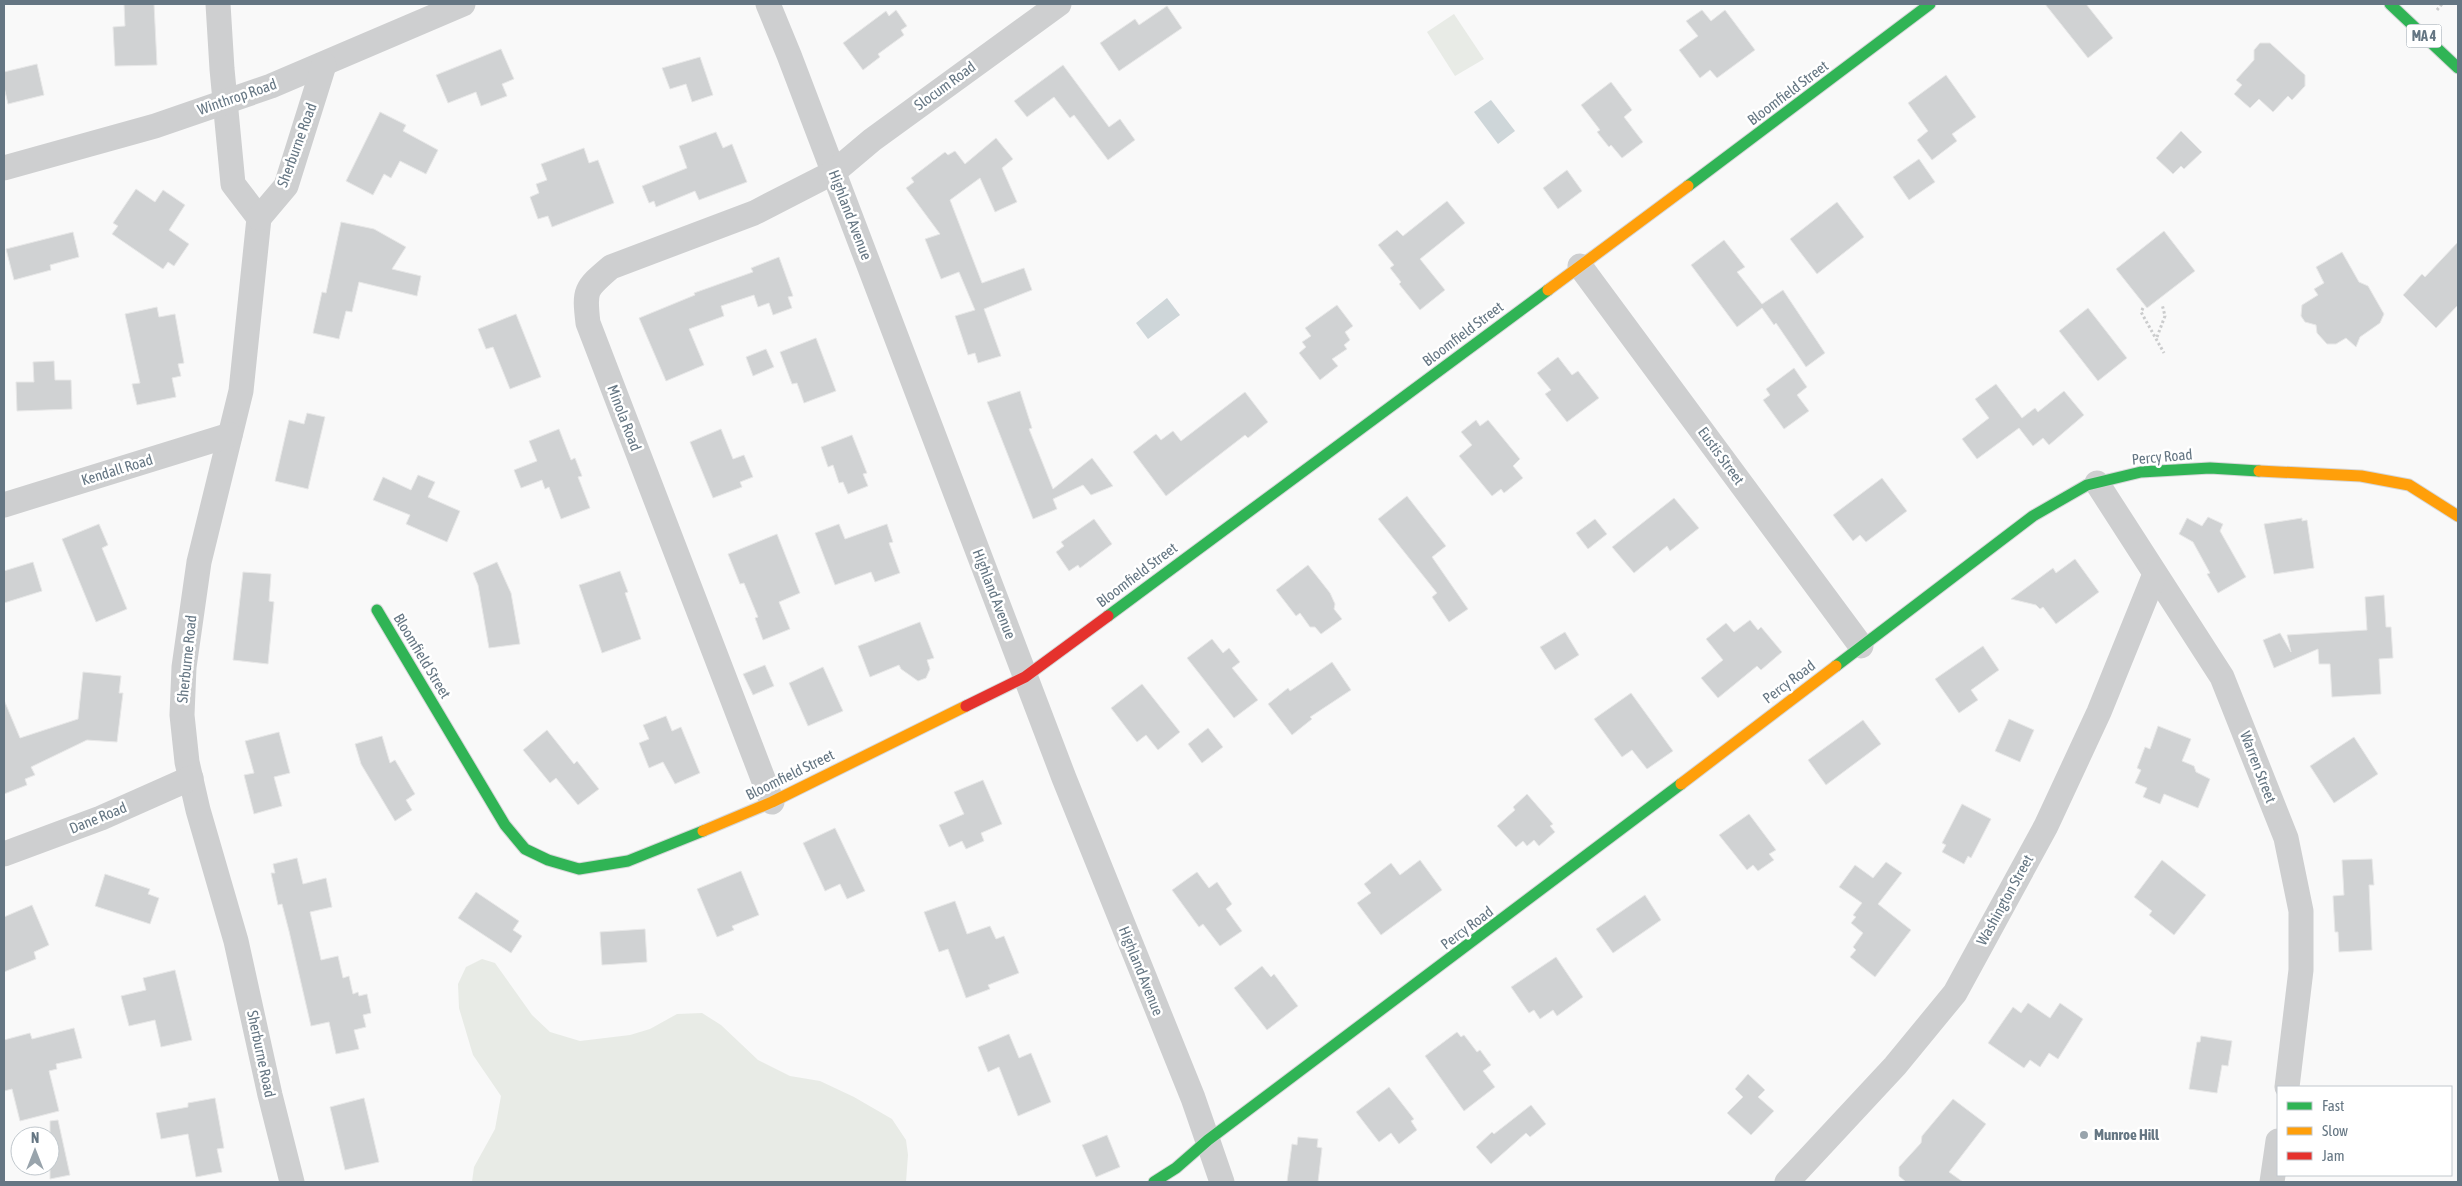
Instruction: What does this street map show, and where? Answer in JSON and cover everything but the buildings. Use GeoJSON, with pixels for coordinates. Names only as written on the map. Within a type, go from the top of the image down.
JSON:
{"type":"FeatureCollection","features":[{"type":"Feature","properties":{"kind":"street"},"geometry":{"type":"LineString","coordinates":[[218,4],[233,184],[259,218]]}},
{"type":"Feature","properties":{"kind":"street","name":"Winthrop Road"},"geometry":{"type":"LineString","coordinates":[[4,168],[155,126],[225,102],[324,65],[463,4]]}},
{"type":"Feature","properties":{"kind":"street","name":"Highland Avenue"},"geometry":{"type":"LineString","coordinates":[[768,4],[1026,677],[1208,1140],[1222,1182]]}},
{"type":"Feature","properties":{"kind":"street","name":"Slocum Road"},"geometry":{"type":"LineString","coordinates":[[834,172],[872,140],[1059,4]]}},
{"type":"Feature","properties":{"kind":"street","name":"Bloomfield Street"},"geometry":{"type":"LineString","coordinates":[[377,610],[505,825],[525,849],[548,860],[579,869],[628,861],[658,850],[772,802],[1026,677],[1930,4]]}},
{"type":"Feature","properties":{"kind":"street","name":"MA 4"},"geometry":{"type":"LineString","coordinates":[[2390,4],[2458,68]]}},
{"type":"Feature","properties":{"kind":"street","name":"Sherburne Road"},"geometry":{"type":"LineString","coordinates":[[292,1182],[270,1095],[236,942],[198,810],[191,778],[182,715],[184,667],[199,562],[241,391],[259,218],[286,186],[324,65]]}},
{"type":"Feature","properties":{"kind":"street","name":"Minola Road"},"geometry":{"type":"LineString","coordinates":[[772,802],[588,323],[585,296],[594,281],[611,267],[754,213],[834,172]]}},
{"type":"Feature","properties":{"kind":"street","name":"Eustis Street"},"geometry":{"type":"LineString","coordinates":[[1580,266],[1861,646]]}},
{"type":"Feature","properties":{"kind":"street","name":"Kendall Road"},"geometry":{"type":"LineString","coordinates":[[4,505],[230,435]]}},
{"type":"Feature","properties":{"kind":"street","name":"Percy Road"},"geometry":{"type":"LineString","coordinates":[[1154,1182],[1176,1168],[1208,1140],[1359,1029],[2033,516],[2087,486],[2141,472],[2210,468],[2361,476],[2409,485],[2458,516]]}},
{"type":"Feature","properties":{"kind":"street","name":"Warren Street"},"geometry":{"type":"LineString","coordinates":[[2097,483],[2222,677],[2286,838],[2301,911],[2301,960],[2296,1025],[2287,1086]]}},
{"type":"Feature","properties":{"kind":"street","name":"Washington Street"},"geometry":{"type":"LineString","coordinates":[[1787,1182],[1895,1066],[1956,993],[2046,826],[2099,712],[2155,574]]}},
{"type":"Feature","properties":{"kind":"street","name":"Dane Road"},"geometry":{"type":"LineString","coordinates":[[4,854],[101,818],[191,778]]}},
{"type":"Feature","properties":{"kind":"street"},"geometry":{"type":"LineString","coordinates":[[2272,1182],[2277,1148]]}},
{"type":"Feature","properties":{"kind":"path"},"geometry":{"type":"LineString","coordinates":[[2438,10],[2442,4]]}},
{"type":"Feature","properties":{"kind":"path"},"geometry":{"type":"LineString","coordinates":[[2157,338],[2165,316],[2162,304]]}},
{"type":"Feature","properties":{"kind":"path"},"geometry":{"type":"LineString","coordinates":[[2143,308],[2141,312],[2164,352]]}},
{"type":"Feature","properties":{"kind":"shaded area"},"geometry":{"type":"Polygon","coordinates":[[[1454,14],[1484,59],[1455,76],[1427,32],[1454,14]]]}},
{"type":"Feature","properties":{"kind":"shaded area"},"geometry":{"type":"Polygon","coordinates":[[[1491,100],[1515,131],[1498,144],[1474,112],[1491,100]]]}},
{"type":"Feature","properties":{"kind":"shaded area"},"geometry":{"type":"Polygon","coordinates":[[[1167,298],[1180,315],[1148,339],[1136,323],[1167,298]]]}},
{"type":"Feature","properties":{"kind":"shaded area"},"geometry":{"type":"Polygon","coordinates":[[[482,959],[495,963],[532,1015],[550,1032],[580,1041],[630,1035],[650,1029],[677,1014],[702,1013],[721,1025],[758,1060],[790,1076],[820,1081],[854,1097],[892,1119],[906,1140],[908,1155],[906,1182],[472,1182],[474,1167],[495,1129],[501,1096],[473,1055],[459,1008],[458,984],[466,967],[482,959]]]}},
{"type":"Feature","properties":{"kind":"traffic: fast"},"geometry":{"type":"LineString","coordinates":[[1688,186],[1930,4]]}},
{"type":"Feature","properties":{"kind":"traffic: fast"},"geometry":{"type":"LineString","coordinates":[[2390,4],[2458,68]]}},
{"type":"Feature","properties":{"kind":"traffic: fast"},"geometry":{"type":"LineString","coordinates":[[1108,616],[1548,290]]}},
{"type":"Feature","properties":{"kind":"traffic: fast"},"geometry":{"type":"LineString","coordinates":[[1836,666],[2033,516],[2087,485],[2141,472],[2210,468],[2259,471]]}},
{"type":"Feature","properties":{"kind":"traffic: fast"},"geometry":{"type":"LineString","coordinates":[[377,610],[505,825],[525,849],[548,860],[579,869],[628,861],[703,831]]}},
{"type":"Feature","properties":{"kind":"traffic: fast"},"geometry":{"type":"LineString","coordinates":[[1154,1182],[1176,1168],[1208,1140],[1681,784]]}},
{"type":"Feature","properties":{"kind":"traffic: slow"},"geometry":{"type":"LineString","coordinates":[[1548,290],[1688,186]]}},
{"type":"Feature","properties":{"kind":"traffic: slow"},"geometry":{"type":"LineString","coordinates":[[2259,471],[2361,476],[2409,485],[2458,516]]}},
{"type":"Feature","properties":{"kind":"traffic: slow"},"geometry":{"type":"LineString","coordinates":[[1681,784],[1836,666]]}},
{"type":"Feature","properties":{"kind":"traffic: slow"},"geometry":{"type":"LineString","coordinates":[[703,831],[772,802],[966,706]]}},
{"type":"Feature","properties":{"kind":"traffic: jam"},"geometry":{"type":"LineString","coordinates":[[966,706],[1025,677],[1108,616]]}},
{"type":"Feature","properties":{"kind":"place","name":"Munroe Hill"},"geometry":{"type":"Point","coordinates":[2084,1135]}}]}
